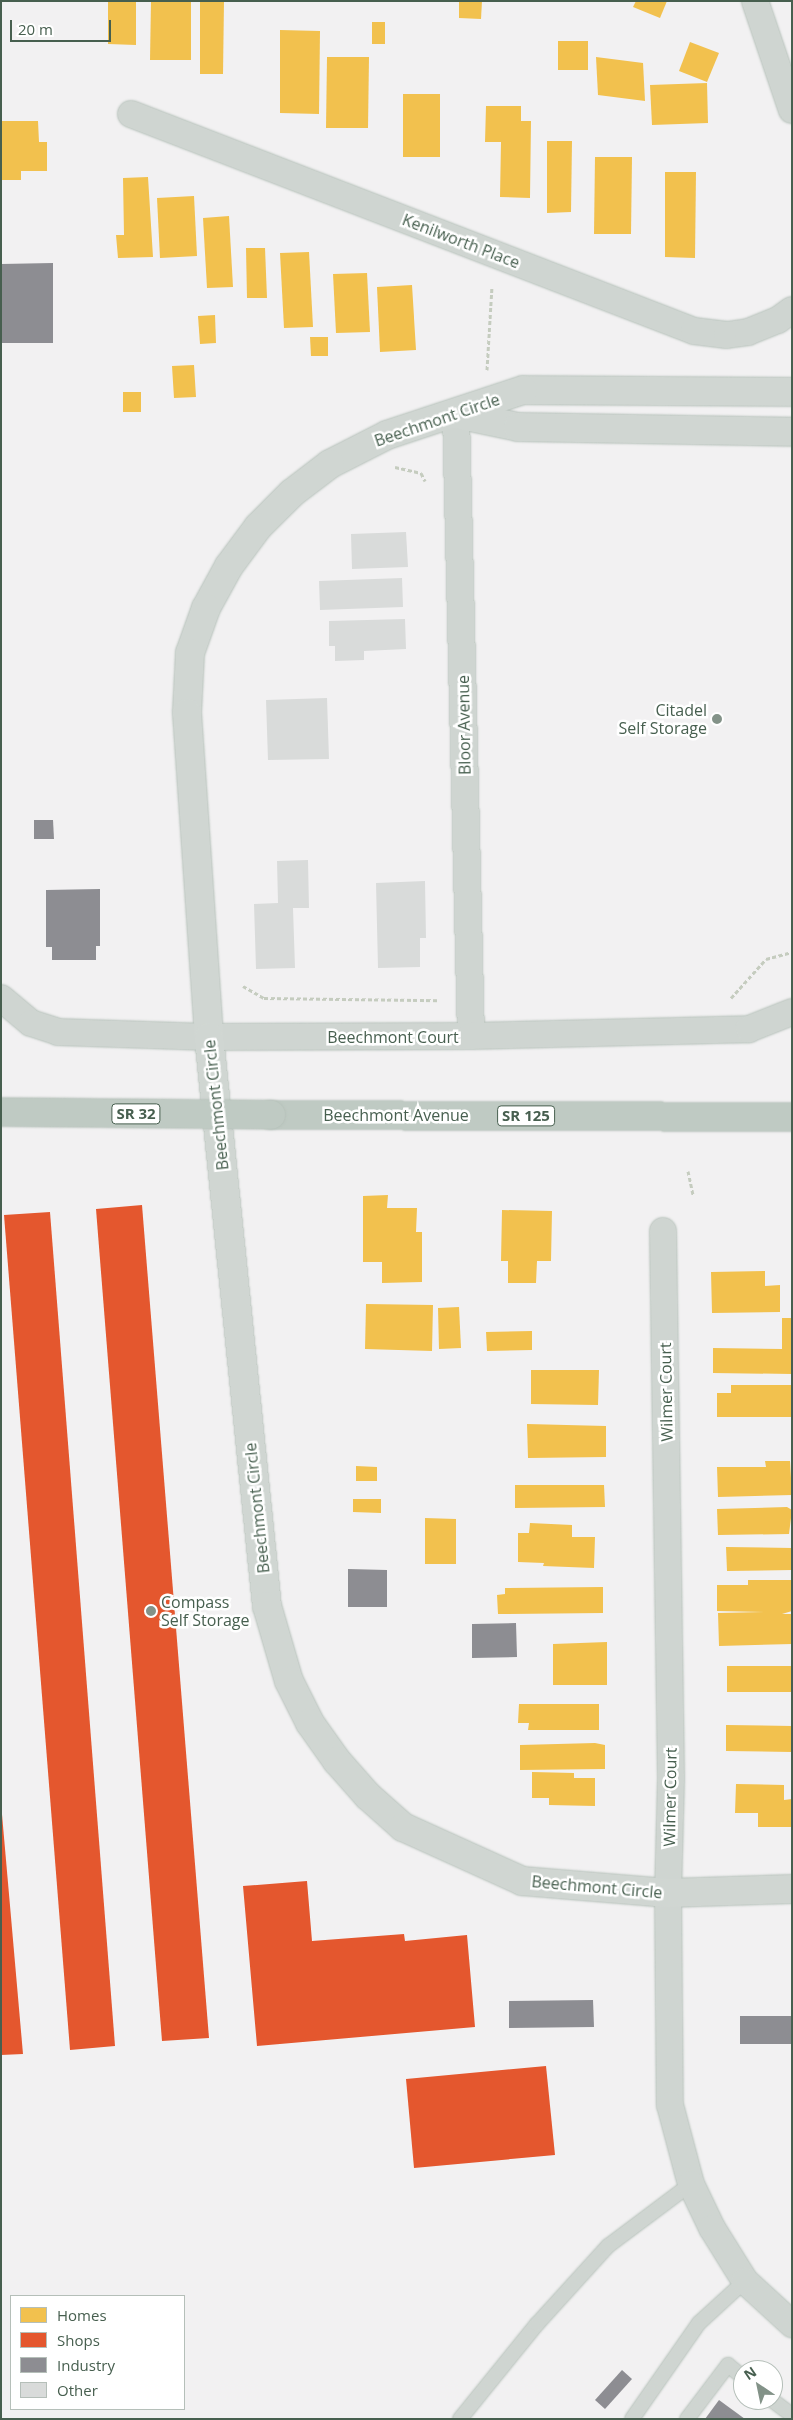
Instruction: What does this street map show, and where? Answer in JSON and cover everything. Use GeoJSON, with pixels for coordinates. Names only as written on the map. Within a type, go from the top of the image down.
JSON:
{"type":"FeatureCollection","features":[{"type":"Feature","properties":{"kind":"highway","name":"Beechmont Avenue"},"geometry":{"type":"LineString","coordinates":[[1,1112],[789,1117]]}},
{"type":"Feature","properties":{"kind":"street"},"geometry":{"type":"LineString","coordinates":[[755,1],[792,110]]}},
{"type":"Feature","properties":{"kind":"street","name":"Kenilworth Place"},"geometry":{"type":"LineString","coordinates":[[131,114],[694,331],[726,335],[748,332],[778,320],[792,310]]}},
{"type":"Feature","properties":{"kind":"street","name":"Beechmont Circle"},"geometry":{"type":"LineString","coordinates":[[792,392],[523,390],[456,414],[386,435],[330,464],[292,493],[258,527],[229,566],[206,608],[190,653],[187,713],[209,1038],[267,1606],[289,1681],[310,1723],[355,1782],[403,1827],[522,1881],[668,1893],[792,1889]]}},
{"type":"Feature","properties":{"kind":"street"},"geometry":{"type":"LineString","coordinates":[[456,414],[518,427],[792,432]]}},
{"type":"Feature","properties":{"kind":"street","name":"Bloor Avenue"},"geometry":{"type":"LineString","coordinates":[[456,414],[471,1036]]}},
{"type":"Feature","properties":{"kind":"street","name":"Beechmont Court"},"geometry":{"type":"LineString","coordinates":[[1,998],[32,1024],[58,1032],[209,1038],[471,1036],[749,1029],[792,1012]]}},
{"type":"Feature","properties":{"kind":"street","name":"Wilmer Court"},"geometry":{"type":"LineString","coordinates":[[663,1231],[671,1779],[668,1893],[670,2105],[691,2184],[712,2228],[745,2281],[792,2324]]}},
{"type":"Feature","properties":{"kind":"lane"},"geometry":{"type":"LineString","coordinates":[[460,2419],[537,2324],[608,2246],[691,2184]]}},
{"type":"Feature","properties":{"kind":"lane"},"geometry":{"type":"LineString","coordinates":[[632,2419],[699,2323],[745,2281]]}},
{"type":"Feature","properties":{"kind":"lane"},"geometry":{"type":"LineString","coordinates":[[687,2419],[728,2365],[733,2369]]}},
{"type":"Feature","properties":{"kind":"path"},"geometry":{"type":"LineString","coordinates":[[487,380],[494,254]]}},
{"type":"Feature","properties":{"kind":"path"},"geometry":{"type":"LineString","coordinates":[[393,467],[421,473],[429,489]]}},
{"type":"Feature","properties":{"kind":"path"},"geometry":{"type":"LineString","coordinates":[[722,1000],[730,999],[766,959],[792,952]]}},
{"type":"Feature","properties":{"kind":"path"},"geometry":{"type":"LineString","coordinates":[[243,986],[264,998],[444,1000]]}},
{"type":"Feature","properties":{"kind":"path"},"geometry":{"type":"LineString","coordinates":[[688,1171],[693,1195]]}},
{"type":"Feature","properties":{"kind":"building: Homes"},"geometry":{"type":"Polygon","coordinates":[[[108,1],[136,1],[136,45],[108,44],[108,1]]]}},
{"type":"Feature","properties":{"kind":"building: Homes"},"geometry":{"type":"Polygon","coordinates":[[[151,1],[191,1],[191,60],[150,60],[151,1]]]}},
{"type":"Feature","properties":{"kind":"building: Homes"},"geometry":{"type":"Polygon","coordinates":[[[200,1],[224,1],[223,74],[200,74],[200,1]]]}},
{"type":"Feature","properties":{"kind":"building: Homes"},"geometry":{"type":"Polygon","coordinates":[[[459,1],[482,1],[481,19],[459,18],[459,1]]]}},
{"type":"Feature","properties":{"kind":"building: Homes"},"geometry":{"type":"Polygon","coordinates":[[[636,1],[667,1],[660,18],[633,7],[636,1]]]}},
{"type":"Feature","properties":{"kind":"building: Homes"},"geometry":{"type":"Polygon","coordinates":[[[372,22],[385,22],[385,44],[372,44],[372,22]]]}},
{"type":"Feature","properties":{"kind":"building: Homes"},"geometry":{"type":"Polygon","coordinates":[[[280,30],[320,31],[319,114],[280,113],[280,30]]]}},
{"type":"Feature","properties":{"kind":"building: Homes"},"geometry":{"type":"Polygon","coordinates":[[[558,41],[588,41],[588,70],[558,70],[558,41]]]}},
{"type":"Feature","properties":{"kind":"building: Homes"},"geometry":{"type":"Polygon","coordinates":[[[690,42],[719,53],[707,82],[679,71],[690,42]]]}},
{"type":"Feature","properties":{"kind":"building: Homes"},"geometry":{"type":"Polygon","coordinates":[[[327,57],[369,57],[368,128],[326,128],[327,57]]]}},
{"type":"Feature","properties":{"kind":"building: Homes"},"geometry":{"type":"Polygon","coordinates":[[[596,57],[643,63],[645,101],[598,95],[596,57]]]}},
{"type":"Feature","properties":{"kind":"building: Homes"},"geometry":{"type":"Polygon","coordinates":[[[707,83],[708,123],[652,125],[650,85],[707,83]]]}},
{"type":"Feature","properties":{"kind":"building: Homes"},"geometry":{"type":"Polygon","coordinates":[[[403,94],[440,94],[440,157],[403,157],[403,94]]]}},
{"type":"Feature","properties":{"kind":"building: Homes"},"geometry":{"type":"Polygon","coordinates":[[[486,106],[521,106],[521,121],[531,121],[530,198],[500,197],[501,142],[485,142],[486,106]]]}},
{"type":"Feature","properties":{"kind":"building: Homes"},"geometry":{"type":"Polygon","coordinates":[[[1,121],[38,121],[39,142],[47,142],[47,171],[21,171],[21,180],[1,180],[1,121]]]}},
{"type":"Feature","properties":{"kind":"building: Homes"},"geometry":{"type":"Polygon","coordinates":[[[547,141],[572,141],[571,212],[547,213],[547,141]]]}},
{"type":"Feature","properties":{"kind":"building: Homes"},"geometry":{"type":"Polygon","coordinates":[[[595,157],[632,157],[631,234],[594,234],[595,157]]]}},
{"type":"Feature","properties":{"kind":"building: Homes"},"geometry":{"type":"Polygon","coordinates":[[[665,172],[696,172],[695,258],[665,257],[665,172]]]}},
{"type":"Feature","properties":{"kind":"building: Homes"},"geometry":{"type":"Polygon","coordinates":[[[148,177],[153,257],[118,258],[116,235],[124,235],[123,178],[148,177]]]}},
{"type":"Feature","properties":{"kind":"building: Homes"},"geometry":{"type":"Polygon","coordinates":[[[194,196],[197,256],[160,258],[157,198],[194,196]]]}},
{"type":"Feature","properties":{"kind":"building: Homes"},"geometry":{"type":"Polygon","coordinates":[[[229,216],[233,287],[207,288],[203,218],[229,216]]]}},
{"type":"Feature","properties":{"kind":"building: Homes"},"geometry":{"type":"Polygon","coordinates":[[[246,248],[265,248],[267,298],[247,298],[246,248]]]}},
{"type":"Feature","properties":{"kind":"building: Homes"},"geometry":{"type":"Polygon","coordinates":[[[309,252],[313,327],[284,328],[280,253],[309,252]]]}},
{"type":"Feature","properties":{"kind":"building: Homes"},"geometry":{"type":"Polygon","coordinates":[[[367,273],[370,332],[336,333],[333,274],[367,273]]]}},
{"type":"Feature","properties":{"kind":"building: Homes"},"geometry":{"type":"Polygon","coordinates":[[[412,285],[416,350],[380,352],[377,287],[412,285]]]}},
{"type":"Feature","properties":{"kind":"building: Homes"},"geometry":{"type":"Polygon","coordinates":[[[215,315],[216,343],[200,344],[198,316],[215,315]]]}},
{"type":"Feature","properties":{"kind":"building: Homes"},"geometry":{"type":"Polygon","coordinates":[[[310,337],[328,337],[328,356],[311,356],[310,337]]]}},
{"type":"Feature","properties":{"kind":"building: Homes"},"geometry":{"type":"Polygon","coordinates":[[[194,365],[196,397],[174,398],[172,366],[194,365]]]}},
{"type":"Feature","properties":{"kind":"building: Homes"},"geometry":{"type":"Polygon","coordinates":[[[123,392],[141,392],[141,412],[123,412],[123,392]]]}},
{"type":"Feature","properties":{"kind":"building: Homes"},"geometry":{"type":"Polygon","coordinates":[[[388,1195],[387,1208],[417,1208],[416,1232],[422,1232],[422,1282],[382,1283],[382,1262],[363,1262],[363,1196],[388,1195]]]}},
{"type":"Feature","properties":{"kind":"building: Homes"},"geometry":{"type":"Polygon","coordinates":[[[502,1210],[552,1211],[551,1261],[537,1261],[536,1283],[508,1283],[508,1261],[501,1261],[502,1210]]]}},
{"type":"Feature","properties":{"kind":"building: Homes"},"geometry":{"type":"Polygon","coordinates":[[[765,1271],[765,1286],[780,1285],[780,1312],[712,1313],[711,1272],[765,1271]]]}},
{"type":"Feature","properties":{"kind":"building: Homes"},"geometry":{"type":"Polygon","coordinates":[[[366,1304],[433,1305],[432,1351],[365,1349],[366,1304]]]}},
{"type":"Feature","properties":{"kind":"building: Homes"},"geometry":{"type":"Polygon","coordinates":[[[459,1307],[461,1348],[439,1349],[438,1308],[459,1307]]]}},
{"type":"Feature","properties":{"kind":"building: Homes"},"geometry":{"type":"Polygon","coordinates":[[[782,1318],[792,1318],[792,1374],[713,1373],[713,1348],[782,1349],[782,1318]]]}},
{"type":"Feature","properties":{"kind":"building: Homes"},"geometry":{"type":"Polygon","coordinates":[[[532,1331],[532,1350],[487,1351],[486,1332],[532,1331]]]}},
{"type":"Feature","properties":{"kind":"building: Homes"},"geometry":{"type":"Polygon","coordinates":[[[531,1370],[599,1370],[598,1405],[531,1404],[531,1370]]]}},
{"type":"Feature","properties":{"kind":"building: Homes"},"geometry":{"type":"Polygon","coordinates":[[[731,1385],[792,1385],[792,1417],[717,1417],[717,1393],[731,1393],[731,1385]]]}},
{"type":"Feature","properties":{"kind":"building: Homes"},"geometry":{"type":"Polygon","coordinates":[[[527,1424],[606,1426],[606,1457],[528,1458],[527,1424]]]}},
{"type":"Feature","properties":{"kind":"building: Homes"},"geometry":{"type":"Polygon","coordinates":[[[765,1461],[790,1461],[792,1495],[718,1497],[717,1467],[766,1467],[765,1461]]]}},
{"type":"Feature","properties":{"kind":"building: Homes"},"geometry":{"type":"Polygon","coordinates":[[[356,1466],[377,1467],[377,1481],[356,1481],[356,1466]]]}},
{"type":"Feature","properties":{"kind":"building: Homes"},"geometry":{"type":"Polygon","coordinates":[[[515,1485],[604,1485],[605,1507],[515,1508],[515,1485]]]}},
{"type":"Feature","properties":{"kind":"building: Homes"},"geometry":{"type":"Polygon","coordinates":[[[353,1499],[381,1499],[381,1513],[353,1512],[353,1499]]]}},
{"type":"Feature","properties":{"kind":"building: Homes"},"geometry":{"type":"Polygon","coordinates":[[[787,1507],[792,1510],[789,1534],[718,1535],[717,1509],[787,1507]]]}},
{"type":"Feature","properties":{"kind":"building: Homes"},"geometry":{"type":"Polygon","coordinates":[[[425,1518],[456,1519],[456,1564],[425,1564],[425,1518]]]}},
{"type":"Feature","properties":{"kind":"building: Homes"},"geometry":{"type":"Polygon","coordinates":[[[530,1523],[572,1525],[572,1537],[595,1537],[594,1568],[543,1566],[544,1563],[518,1562],[518,1533],[529,1533],[530,1523]]]}},
{"type":"Feature","properties":{"kind":"building: Homes"},"geometry":{"type":"Polygon","coordinates":[[[726,1547],[792,1548],[792,1570],[727,1571],[726,1547]]]}},
{"type":"Feature","properties":{"kind":"building: Homes"},"geometry":{"type":"Polygon","coordinates":[[[748,1580],[792,1580],[792,1611],[782,1614],[792,1614],[792,1644],[719,1646],[718,1613],[768,1612],[717,1611],[717,1585],[748,1585],[748,1580]]]}},
{"type":"Feature","properties":{"kind":"building: Homes"},"geometry":{"type":"Polygon","coordinates":[[[603,1587],[603,1613],[498,1614],[497,1595],[505,1594],[505,1588],[603,1587]]]}},
{"type":"Feature","properties":{"kind":"building: Homes"},"geometry":{"type":"Polygon","coordinates":[[[607,1642],[607,1685],[553,1685],[553,1644],[607,1642]]]}},
{"type":"Feature","properties":{"kind":"building: Homes"},"geometry":{"type":"Polygon","coordinates":[[[727,1666],[792,1666],[792,1692],[727,1692],[727,1666]]]}},
{"type":"Feature","properties":{"kind":"building: Homes"},"geometry":{"type":"Polygon","coordinates":[[[519,1704],[599,1704],[599,1730],[528,1730],[529,1723],[518,1723],[519,1704]]]}},
{"type":"Feature","properties":{"kind":"building: Homes"},"geometry":{"type":"Polygon","coordinates":[[[726,1725],[792,1726],[792,1752],[726,1751],[726,1725]]]}},
{"type":"Feature","properties":{"kind":"building: Homes"},"geometry":{"type":"Polygon","coordinates":[[[595,1743],[605,1745],[605,1769],[520,1770],[520,1745],[595,1743]]]}},
{"type":"Feature","properties":{"kind":"building: Homes"},"geometry":{"type":"Polygon","coordinates":[[[532,1772],[574,1773],[574,1778],[595,1778],[595,1806],[549,1805],[549,1798],[532,1798],[532,1772]]]}},
{"type":"Feature","properties":{"kind":"building: Homes"},"geometry":{"type":"Polygon","coordinates":[[[736,1784],[784,1785],[784,1800],[792,1799],[792,1827],[758,1827],[758,1813],[735,1813],[736,1784]]]}},
{"type":"Feature","properties":{"kind":"building: Shops","name":"Compass Self Storage"},"geometry":{"type":"Polygon","coordinates":[[[142,1205],[209,2038],[162,2041],[96,1209],[142,1205]]]}},
{"type":"Feature","properties":{"kind":"building: Shops"},"geometry":{"type":"Polygon","coordinates":[[[50,1212],[115,2046],[70,2050],[4,1215],[50,1212]]]}},
{"type":"Feature","properties":{"kind":"building: Shops"},"geometry":{"type":"Polygon","coordinates":[[[1,1803],[23,2054],[1,2055],[1,1803]]]}},
{"type":"Feature","properties":{"kind":"building: Shops"},"geometry":{"type":"Polygon","coordinates":[[[307,1881],[312,1941],[404,1934],[405,1941],[467,1935],[475,2027],[257,2046],[243,1886],[307,1881]]]}},
{"type":"Feature","properties":{"kind":"building: Shops"},"geometry":{"type":"Polygon","coordinates":[[[546,2066],[555,2155],[414,2168],[406,2079],[546,2066]]]}},
{"type":"Feature","properties":{"kind":"building: Industry"},"geometry":{"type":"Polygon","coordinates":[[[53,263],[53,343],[1,343],[1,264],[53,263]]]}},
{"type":"Feature","properties":{"kind":"building: Industry"},"geometry":{"type":"Polygon","coordinates":[[[34,820],[53,820],[54,839],[34,839],[34,820]]]}},
{"type":"Feature","properties":{"kind":"building: Industry"},"geometry":{"type":"Polygon","coordinates":[[[100,889],[100,946],[96,946],[96,960],[52,960],[52,947],[46,947],[46,890],[100,889]]]}},
{"type":"Feature","properties":{"kind":"building: Industry"},"geometry":{"type":"Polygon","coordinates":[[[348,1569],[387,1570],[387,1607],[348,1607],[348,1569]]]}},
{"type":"Feature","properties":{"kind":"building: Industry"},"geometry":{"type":"Polygon","coordinates":[[[516,1623],[517,1657],[472,1658],[472,1624],[516,1623]]]}},
{"type":"Feature","properties":{"kind":"building: Industry"},"geometry":{"type":"Polygon","coordinates":[[[593,2000],[594,2027],[509,2028],[509,2001],[593,2000]]]}},
{"type":"Feature","properties":{"kind":"building: Industry"},"geometry":{"type":"Polygon","coordinates":[[[740,2016],[791,2016],[791,2044],[740,2044],[740,2016]]]}},
{"type":"Feature","properties":{"kind":"building: Industry"},"geometry":{"type":"Polygon","coordinates":[[[622,2370],[632,2379],[605,2409],[595,2400],[622,2370]]]}},
{"type":"Feature","properties":{"kind":"building: Industry"},"geometry":{"type":"Polygon","coordinates":[[[719,2400],[745,2419],[705,2419],[719,2400]]]}},
{"type":"Feature","properties":{"kind":"building: Other"},"geometry":{"type":"Polygon","coordinates":[[[406,532],[408,567],[352,569],[351,534],[406,532]]]}},
{"type":"Feature","properties":{"kind":"building: Other"},"geometry":{"type":"Polygon","coordinates":[[[402,578],[403,607],[320,610],[319,581],[402,578]]]}},
{"type":"Feature","properties":{"kind":"building: Other"},"geometry":{"type":"Polygon","coordinates":[[[405,619],[406,649],[364,651],[364,660],[335,661],[335,646],[329,646],[329,621],[405,619]]]}},
{"type":"Feature","properties":{"kind":"building: Other"},"geometry":{"type":"Polygon","coordinates":[[[327,698],[329,759],[268,760],[266,700],[327,698]]]}},
{"type":"Feature","properties":{"kind":"building: Other"},"geometry":{"type":"Polygon","coordinates":[[[308,860],[309,908],[293,908],[295,968],[256,969],[254,904],[278,903],[277,861],[308,860]]]}},
{"type":"Feature","properties":{"kind":"building: Other"},"geometry":{"type":"Polygon","coordinates":[[[425,881],[426,938],[420,938],[420,967],[378,968],[376,883],[425,881]]]}},
{"type":"Feature","properties":{"kind":"place","name":"Citadel Self Storage"},"geometry":{"type":"Point","coordinates":[717,719]}},
{"type":"Feature","properties":{"kind":"place","name":"Compass Self Storage"},"geometry":{"type":"Point","coordinates":[151,1611]}}]}
